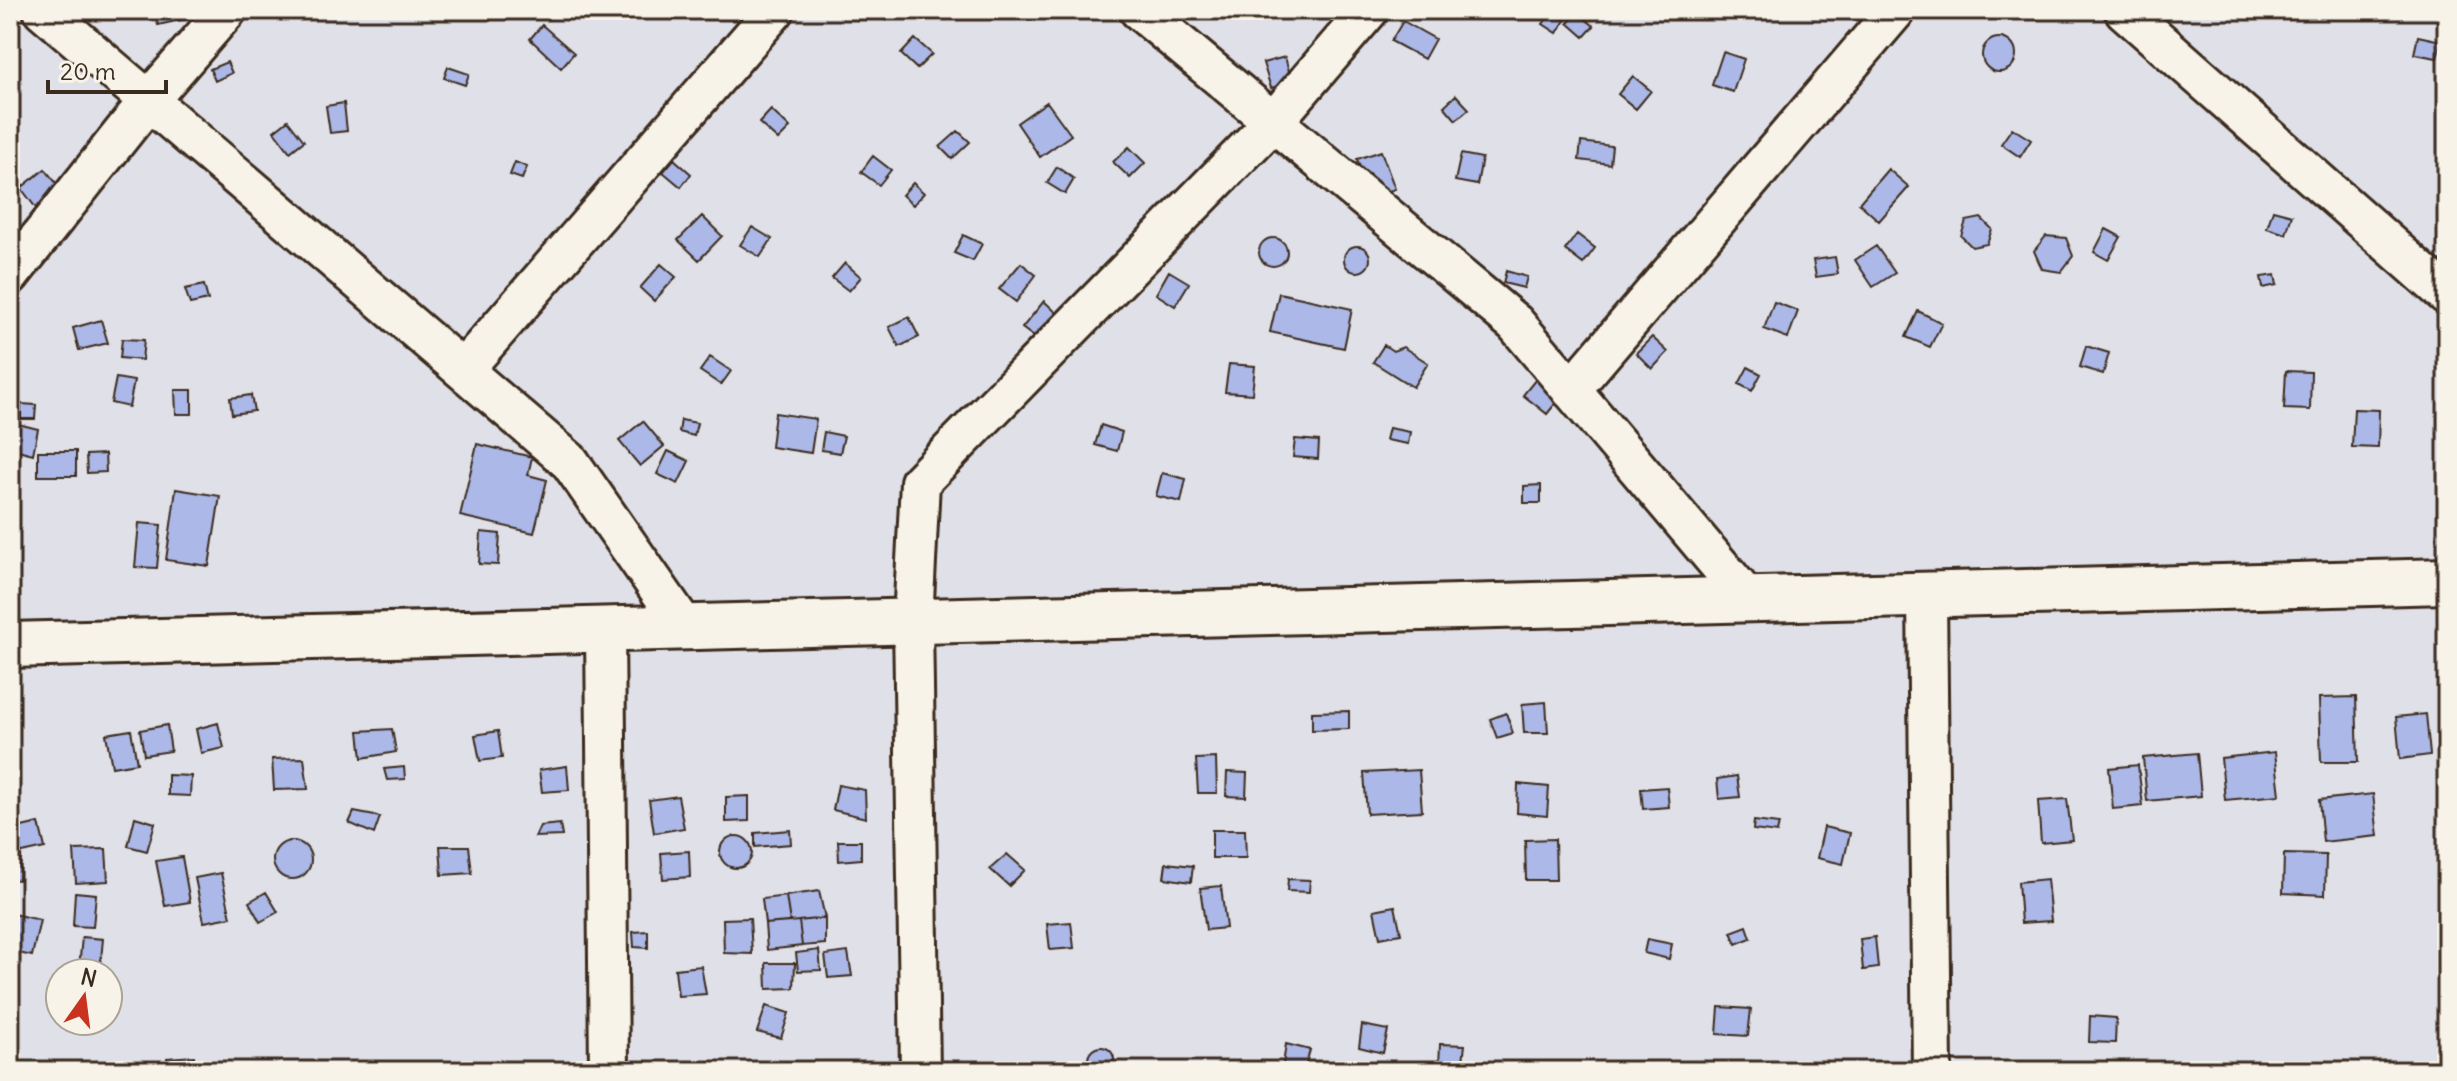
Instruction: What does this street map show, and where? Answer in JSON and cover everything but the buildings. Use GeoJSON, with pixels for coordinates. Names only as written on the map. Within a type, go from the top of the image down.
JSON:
{"type":"FeatureCollection","features":[{"type":"Feature","properties":{"kind":"street"},"geometry":{"type":"LineString","coordinates":[[43,10],[570,462],[685,627]]}},
{"type":"Feature","properties":{"kind":"street"},"geometry":{"type":"LineString","coordinates":[[10,275],[149,100],[227,10]]}},
{"type":"Feature","properties":{"kind":"street"},"geometry":{"type":"LineString","coordinates":[[463,370],[775,10]]}},
{"type":"Feature","properties":{"kind":"street"},"geometry":{"type":"LineString","coordinates":[[1139,10],[1515,323],[1748,599]]}},
{"type":"Feature","properties":{"kind":"street"},"geometry":{"type":"LineString","coordinates":[[920,1071],[913,621],[920,482],[1273,122],[1369,10]]}},
{"type":"Feature","properties":{"kind":"street"},"geometry":{"type":"LineString","coordinates":[[1571,390],[1896,10]]}},
{"type":"Feature","properties":{"kind":"street"},"geometry":{"type":"LineString","coordinates":[[2124,10],[2447,295]]}},
{"type":"Feature","properties":{"kind":"street"},"geometry":{"type":"LineString","coordinates":[[10,645],[2447,581]]}},
{"type":"Feature","properties":{"kind":"street"},"geometry":{"type":"LineString","coordinates":[[1927,595],[1932,1071]]}},
{"type":"Feature","properties":{"kind":"street"},"geometry":{"type":"LineString","coordinates":[[605,629],[609,1071]]}}]}
